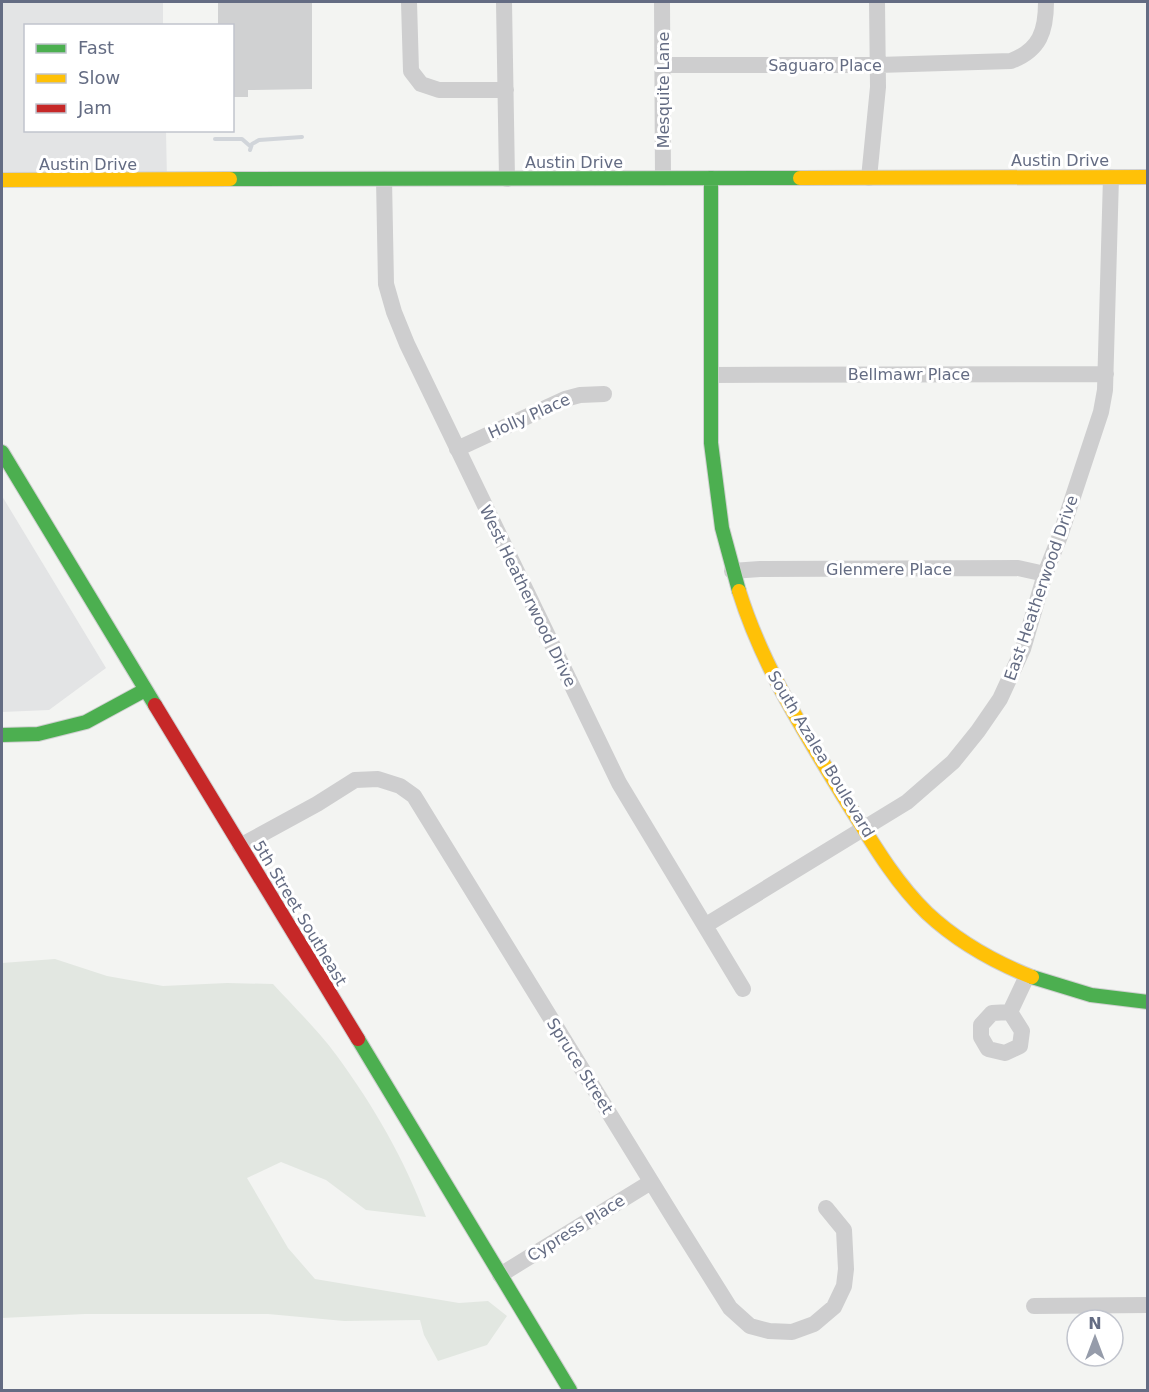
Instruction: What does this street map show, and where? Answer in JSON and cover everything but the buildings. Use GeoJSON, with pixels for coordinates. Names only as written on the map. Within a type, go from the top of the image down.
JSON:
{"type":"FeatureCollection","features":[{"type":"Feature","properties":{"kind":"street"},"geometry":{"type":"LineString","coordinates":[[409,2],[411,71],[421,84],[439,90],[506,90]]}},
{"type":"Feature","properties":{"kind":"street"},"geometry":{"type":"LineString","coordinates":[[504,2],[507,179]]}},
{"type":"Feature","properties":{"kind":"street","name":"Mesquite Lane"},"geometry":{"type":"LineString","coordinates":[[662,2],[663,178]]}},
{"type":"Feature","properties":{"kind":"street"},"geometry":{"type":"LineString","coordinates":[[868,178],[878,87],[877,2]]}},
{"type":"Feature","properties":{"kind":"street","name":"Saguaro Place"},"geometry":{"type":"LineString","coordinates":[[663,65],[878,65],[1011,62],[1023,57],[1032,49],[1044,28],[1046,2]]}},
{"type":"Feature","properties":{"kind":"street","name":"East Heatherwood Drive"},"geometry":{"type":"LineString","coordinates":[[705,925],[907,802],[953,762],[1000,699],[1023,649],[1045,574],[1101,412],[1106,374],[1111,177]]}},
{"type":"Feature","properties":{"kind":"street","name":"Austin Drive"},"geometry":{"type":"LineString","coordinates":[[2,180],[1148,177]]}},
{"type":"Feature","properties":{"kind":"street","name":"South Azalea Boulevard"},"geometry":{"type":"LineString","coordinates":[[711,178],[712,375],[710,421],[718,504],[732,571],[748,618],[776,682],[863,828],[902,885],[939,924],[981,953],[1027,976],[1069,991],[1118,1000],[1148,1002]]}},
{"type":"Feature","properties":{"kind":"street","name":"West Heatherwood Drive"},"geometry":{"type":"LineString","coordinates":[[384,179],[385,269],[390,300],[406,344],[619,783],[743,989]]}},
{"type":"Feature","properties":{"kind":"street","name":"Bellmawr Place"},"geometry":{"type":"LineString","coordinates":[[712,375],[1106,374]]}},
{"type":"Feature","properties":{"kind":"street","name":"Holly Place"},"geometry":{"type":"LineString","coordinates":[[457,449],[565,399],[580,395],[604,394]]}},
{"type":"Feature","properties":{"kind":"street","name":"5th Street Southeast"},"geometry":{"type":"LineString","coordinates":[[2,452],[570,1390]]}},
{"type":"Feature","properties":{"kind":"street","name":"Glenmere Place"},"geometry":{"type":"LineString","coordinates":[[732,571],[1018,568],[1045,574]]}},
{"type":"Feature","properties":{"kind":"street"},"geometry":{"type":"LineString","coordinates":[[2,735],[38,734],[86,722],[145,690]]}},
{"type":"Feature","properties":{"kind":"street","name":"Spruce Street"},"geometry":{"type":"LineString","coordinates":[[240,846],[355,780],[378,779],[400,786],[414,796],[730,1308],[750,1326],[769,1331],[792,1332],[814,1324],[834,1307],[845,1278],[844,1230],[826,1208]]}},
{"type":"Feature","properties":{"kind":"street"},"geometry":{"type":"LineString","coordinates":[[1010,1012],[1027,976]]}},
{"type":"Feature","properties":{"kind":"street","name":"Cypress Place"},"geometry":{"type":"LineString","coordinates":[[500,1275],[651,1182]]}},
{"type":"Feature","properties":{"kind":"street"},"geometry":{"type":"LineString","coordinates":[[1034,1306],[1148,1305]]}},
{"type":"Feature","properties":{"kind":"shaded area"},"geometry":{"type":"Polygon","coordinates":[[[2,2],[163,2],[163,24],[24,24],[24,132],[166,132],[167,180],[2,180],[2,2]]]}},
{"type":"Feature","properties":{"kind":"shaded area"},"geometry":{"type":"Polygon","coordinates":[[[2,496],[106,668],[49,710],[2,712],[2,496]]]}},
{"type":"Feature","properties":{"kind":"shaded area"},"geometry":{"type":"Polygon","coordinates":[[[55,959],[107,976],[163,986],[227,983],[273,984],[330,1046],[363,1094],[398,1154],[426,1217],[366,1210],[326,1180],[281,1162],[247,1178],[288,1248],[315,1279],[459,1303],[488,1301],[507,1316],[487,1345],[438,1361],[424,1335],[420,1320],[344,1321],[268,1314],[85,1314],[2,1318],[2,963],[55,959]]]}},
{"type":"Feature","properties":{"kind":"waterway"},"geometry":{"type":"LineString","coordinates":[[250,150],[252,144],[259,140],[302,137]]}},
{"type":"Feature","properties":{"kind":"waterway"},"geometry":{"type":"LineString","coordinates":[[215,139],[242,139],[250,146]]}},
{"type":"Feature","properties":{"kind":"traffic: fast"},"geometry":{"type":"LineString","coordinates":[[711,178],[711,443],[722,528],[739,591]]}},
{"type":"Feature","properties":{"kind":"traffic: fast"},"geometry":{"type":"LineString","coordinates":[[230,179],[800,178]]}},
{"type":"Feature","properties":{"kind":"traffic: fast"},"geometry":{"type":"LineString","coordinates":[[2,452],[155,705]]}},
{"type":"Feature","properties":{"kind":"traffic: fast"},"geometry":{"type":"LineString","coordinates":[[2,735],[38,734],[86,722],[145,690]]}},
{"type":"Feature","properties":{"kind":"traffic: fast"},"geometry":{"type":"LineString","coordinates":[[1032,977],[1091,995],[1148,1002]]}},
{"type":"Feature","properties":{"kind":"traffic: fast"},"geometry":{"type":"LineString","coordinates":[[358,1039],[570,1390]]}},
{"type":"Feature","properties":{"kind":"traffic: slow"},"geometry":{"type":"LineString","coordinates":[[800,178],[1148,177]]}},
{"type":"Feature","properties":{"kind":"traffic: slow"},"geometry":{"type":"LineString","coordinates":[[2,180],[230,179]]}},
{"type":"Feature","properties":{"kind":"traffic: slow"},"geometry":{"type":"LineString","coordinates":[[739,591],[759,645],[784,696],[861,825],[903,886],[927,913],[963,942],[990,958],[1032,977]]}},
{"type":"Feature","properties":{"kind":"traffic: jam"},"geometry":{"type":"LineString","coordinates":[[155,705],[358,1039]]}}]}
